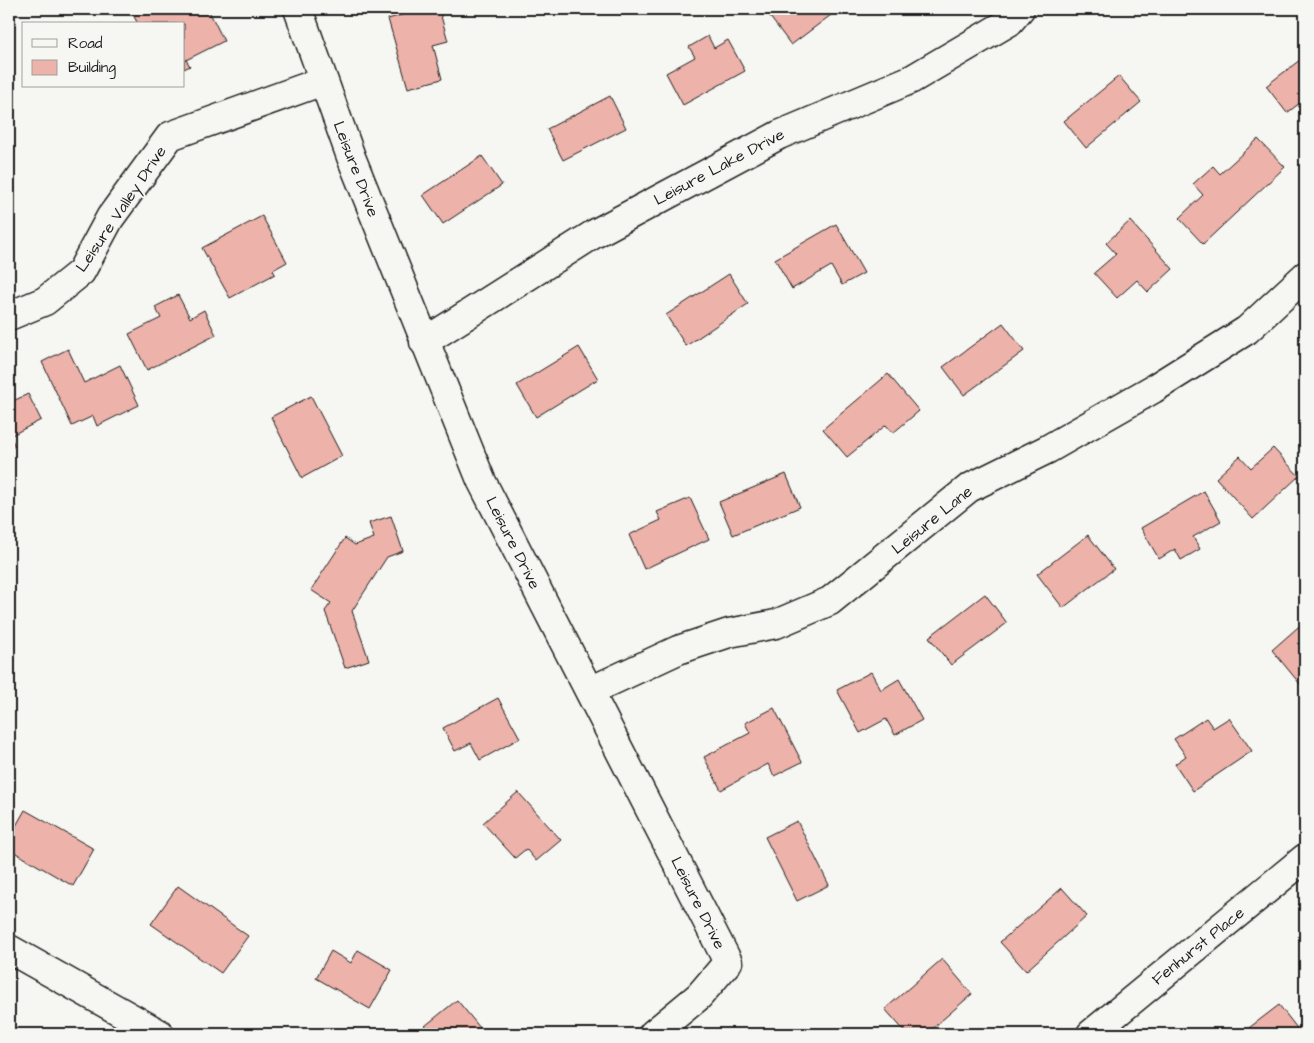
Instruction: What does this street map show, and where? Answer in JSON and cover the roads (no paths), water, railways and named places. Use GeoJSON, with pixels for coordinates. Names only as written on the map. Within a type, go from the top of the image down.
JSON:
{"type":"FeatureCollection","features":[{"type":"Feature","properties":{"kind":"street","name":"Leisure Drive"},"geometry":{"type":"LineString","coordinates":[[298,9],[323,81],[424,342],[481,480],[728,962],[699,996],[653,1034]]}},
{"type":"Feature","properties":{"kind":"street","name":"Leisure Lake Drive"},"geometry":{"type":"LineString","coordinates":[[424,342],[594,234],[779,134],[912,79],[1009,22],[1020,9]]}},
{"type":"Feature","properties":{"kind":"street","name":"Leisure Valley Drive"},"geometry":{"type":"LineString","coordinates":[[9,316],[45,301],[81,272],[110,218],[170,136],[323,81]]}},
{"type":"Feature","properties":{"kind":"street","name":"Leisure Lane"},"geometry":{"type":"LineString","coordinates":[[590,691],[678,650],[729,633],[776,624],[830,601],[969,488],[1048,448],[1153,389],[1247,330],[1305,276]]}},
{"type":"Feature","properties":{"kind":"street","name":"Fenhurst Place"},"geometry":{"type":"LineString","coordinates":[[1091,1034],[1305,858]]}},
{"type":"Feature","properties":{"kind":"street"},"geometry":{"type":"LineString","coordinates":[[9,949],[160,1034]]}}]}
